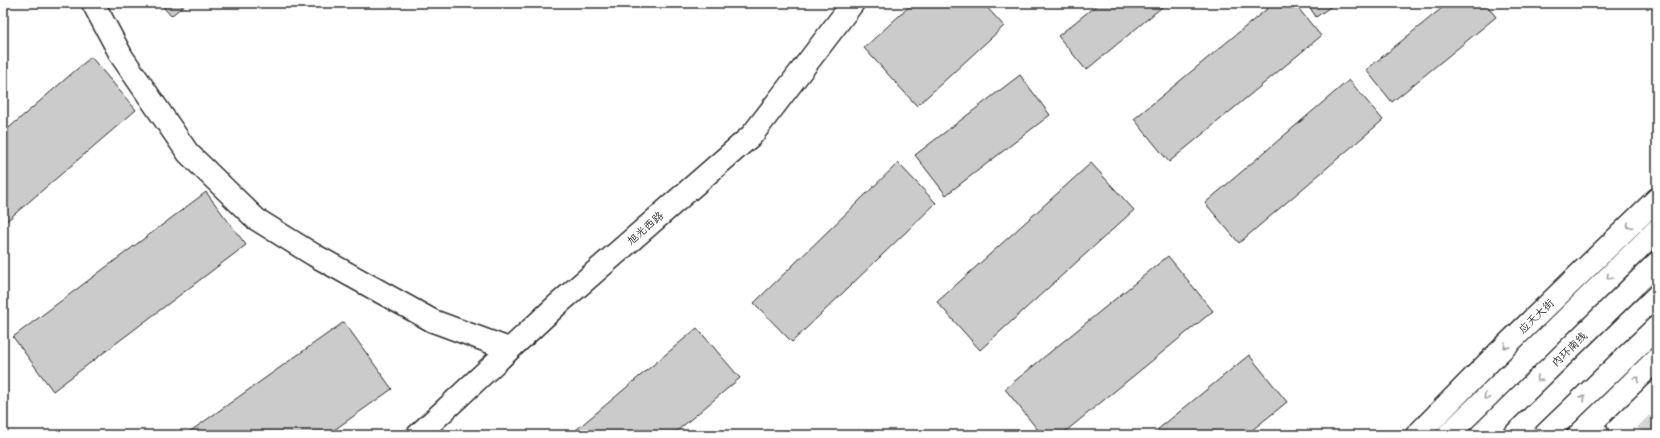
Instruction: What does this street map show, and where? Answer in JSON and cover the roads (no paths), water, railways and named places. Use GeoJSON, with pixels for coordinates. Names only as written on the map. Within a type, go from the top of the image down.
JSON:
{"type":"FeatureCollection","features":[{"type":"Feature","properties":{"kind":"main road"},"geometry":{"type":"LineString","coordinates":[[93,3],[122,57],[188,153],[256,219],[314,255],[433,321],[509,349]]}},
{"type":"Feature","properties":{"kind":"main road","name":"旭光西路"},"geometry":{"type":"LineString","coordinates":[[418,435],[509,349],[752,135],[853,3]]}},
{"type":"Feature","properties":{"kind":"main road","name":"应天大街"},"geometry":{"type":"LineString","coordinates":[[1417,435],[1490,361],[1657,199]]}},
{"type":"Feature","properties":{"kind":"main road"},"geometry":{"type":"LineString","coordinates":[[1448,435],[1657,230]]}},
{"type":"Feature","properties":{"kind":"main road","name":"内环南线"},"geometry":{"type":"LineString","coordinates":[[1481,435],[1657,264]]}},
{"type":"Feature","properties":{"kind":"main road"},"geometry":{"type":"LineString","coordinates":[[1545,435],[1657,327]]}},
{"type":"Feature","properties":{"kind":"main road"},"geometry":{"type":"LineString","coordinates":[[1591,434],[1657,359]]}},
{"type":"Feature","properties":{"kind":"tunnel"},"geometry":{"type":"LineString","coordinates":[[1645,435],[1657,423]]}}]}
